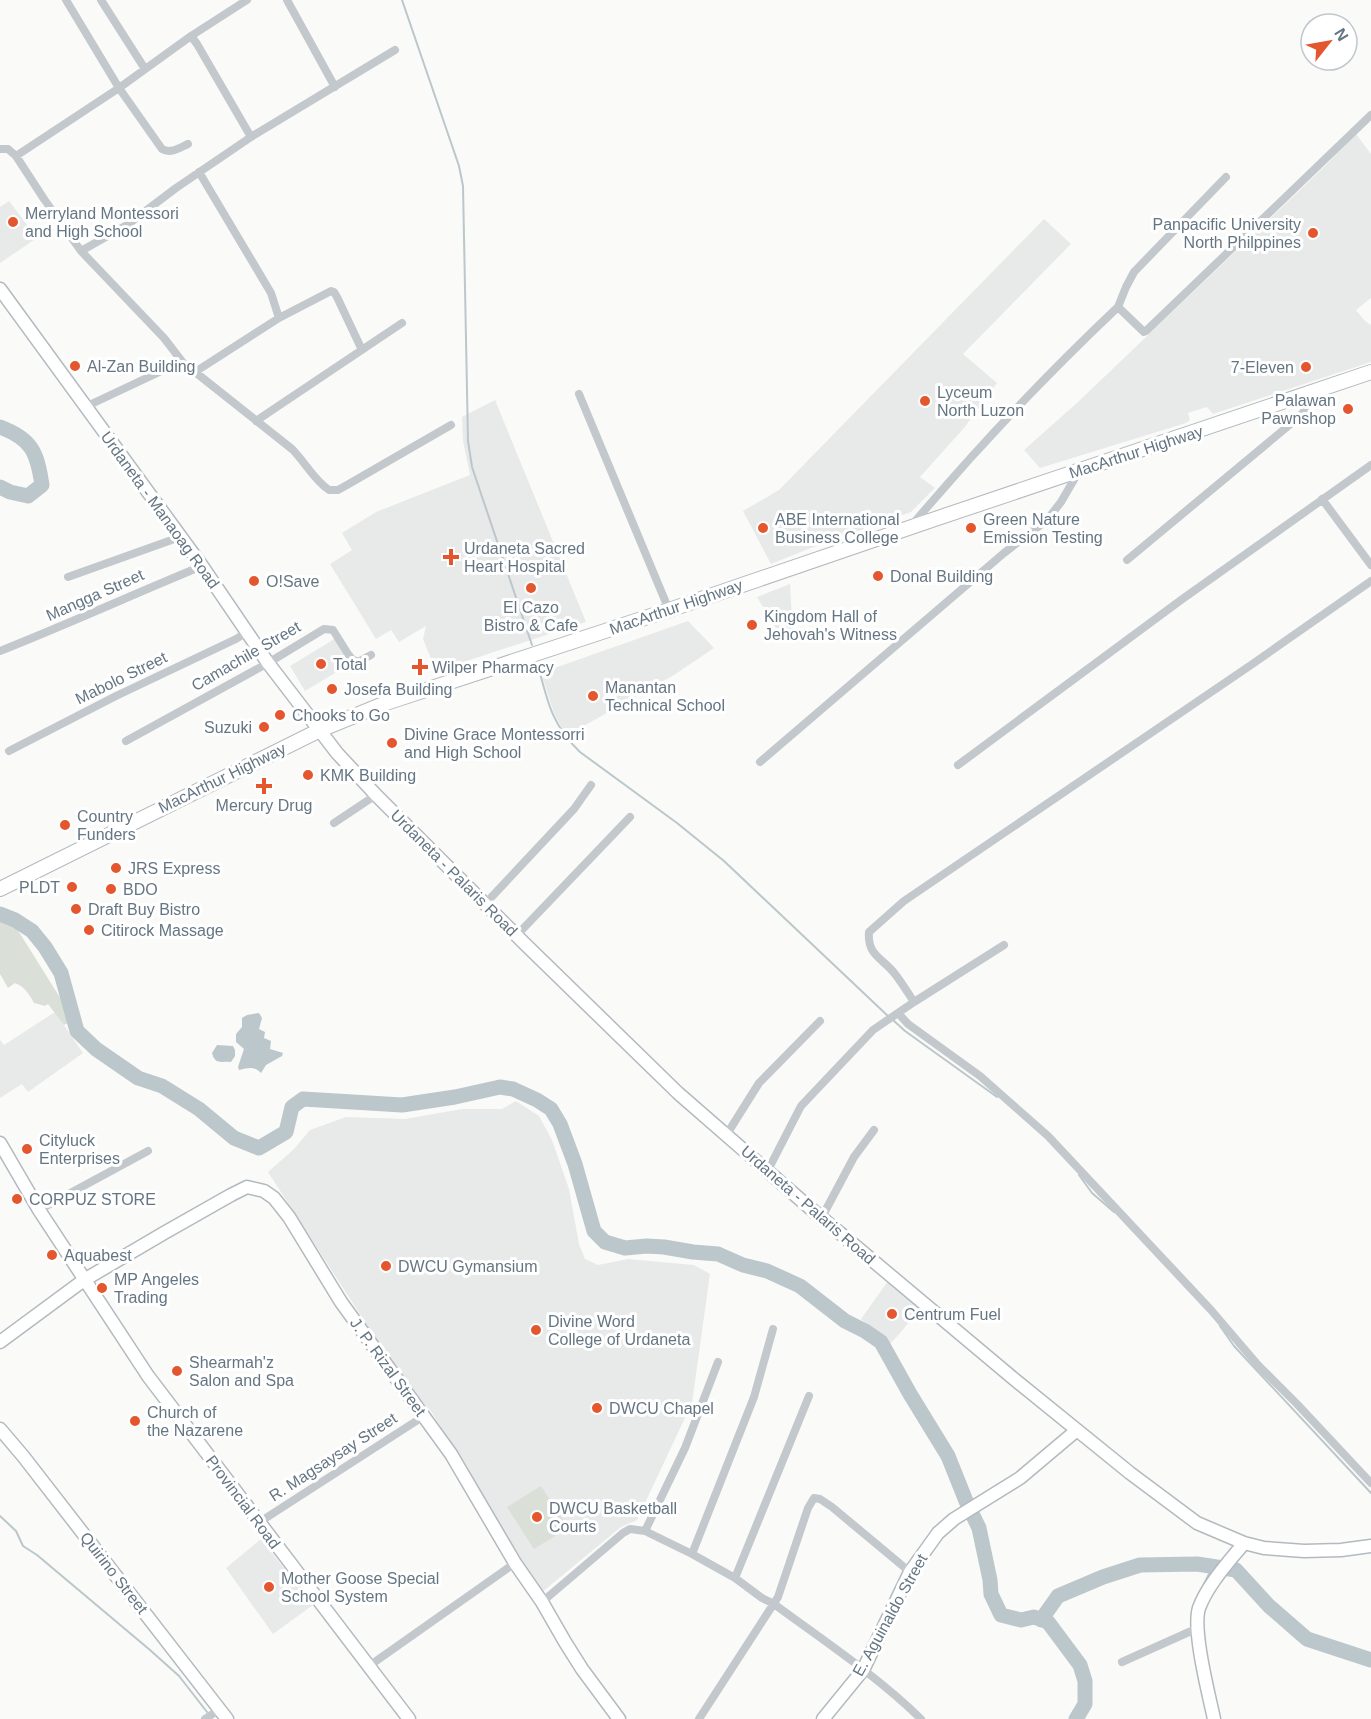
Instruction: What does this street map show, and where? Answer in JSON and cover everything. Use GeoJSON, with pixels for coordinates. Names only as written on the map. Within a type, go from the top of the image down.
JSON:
{"type":"FeatureCollection","features":[{"type":"Feature","properties":{"kind":"main road","name":"Urdaneta - Manaoag Road"},"geometry":{"type":"LineString","coordinates":[[0,289],[202,566],[268,663],[320,730]]}},
{"type":"Feature","properties":{"kind":"main road","name":"MacArthur Highway"},"geometry":{"type":"LineString","coordinates":[[0,889],[320,730],[386,703],[669,610],[1371,372]]}},
{"type":"Feature","properties":{"kind":"main road","name":"Urdaneta - Palaris Road"},"geometry":{"type":"LineString","coordinates":[[320,730],[376,795],[678,1093],[727,1134],[767,1172],[1077,1430],[1178,1510],[1197,1522],[1244,1543],[1264,1548],[1304,1551],[1371,1546]]}},
{"type":"Feature","properties":{"kind":"main road","name":"Provincial Road"},"geometry":{"type":"LineString","coordinates":[[0,1143],[39,1210],[148,1376],[409,1719]]}},
{"type":"Feature","properties":{"kind":"main road","name":"J. P. Rizal Street"},"geometry":{"type":"LineString","coordinates":[[0,1342],[84,1280],[231,1195],[248,1187],[264,1191],[274,1198],[289,1217],[341,1302],[461,1470],[515,1563],[542,1602],[582,1669],[619,1719]]}},
{"type":"Feature","properties":{"kind":"main road","name":"Quirino Street"},"geometry":{"type":"LineString","coordinates":[[0,1429],[224,1714]]}},
{"type":"Feature","properties":{"kind":"main road","name":"E. Aguinaldo Street"},"geometry":{"type":"LineString","coordinates":[[824,1719],[863,1670],[910,1572],[938,1533],[954,1519],[1020,1478],[1077,1430]]}},
{"type":"Feature","properties":{"kind":"main road"},"geometry":{"type":"LineString","coordinates":[[1215,1719],[1206,1683],[1198,1628],[1198,1611],[1206,1593],[1244,1543]]}},
{"type":"Feature","properties":{"kind":"street"},"geometry":{"type":"LineString","coordinates":[[66,0],[120,88],[164,150],[171,151],[188,144]]}},
{"type":"Feature","properties":{"kind":"street"},"geometry":{"type":"LineString","coordinates":[[101,0],[145,69]]}},
{"type":"Feature","properties":{"kind":"street"},"geometry":{"type":"LineString","coordinates":[[16,156],[120,88],[191,36],[247,0]]}},
{"type":"Feature","properties":{"kind":"street"},"geometry":{"type":"LineString","coordinates":[[287,0],[335,87]]}},
{"type":"Feature","properties":{"kind":"street"},"geometry":{"type":"LineString","coordinates":[[191,36],[251,137]]}},
{"type":"Feature","properties":{"kind":"street"},"geometry":{"type":"LineString","coordinates":[[81,251],[127,225],[251,137],[395,50]]}},
{"type":"Feature","properties":{"kind":"street"},"geometry":{"type":"LineString","coordinates":[[1118,307],[1144,332],[1146,331],[1371,115]]}},
{"type":"Feature","properties":{"kind":"street"},"geometry":{"type":"LineString","coordinates":[[1,146],[16,156],[81,251],[164,338],[184,364],[292,449],[321,484],[329,490],[347,485],[451,425]]}},
{"type":"Feature","properties":{"kind":"street"},"geometry":{"type":"LineString","coordinates":[[199,172],[271,292],[279,318]]}},
{"type":"Feature","properties":{"kind":"street"},"geometry":{"type":"LineString","coordinates":[[910,528],[1010,414],[1118,307],[1134,272],[1226,177]]}},
{"type":"Feature","properties":{"kind":"street"},"geometry":{"type":"LineString","coordinates":[[195,372],[279,318],[328,292],[334,292],[362,350]]}},
{"type":"Feature","properties":{"kind":"street"},"geometry":{"type":"LineString","coordinates":[[256,420],[402,323]]}},
{"type":"Feature","properties":{"kind":"street"},"geometry":{"type":"LineString","coordinates":[[85,407],[184,364]]}},
{"type":"Feature","properties":{"kind":"street"},"geometry":{"type":"LineString","coordinates":[[1127,560],[1299,417],[1325,388]]}},
{"type":"Feature","properties":{"kind":"street"},"geometry":{"type":"LineString","coordinates":[[579,394],[669,610]]}},
{"type":"Feature","properties":{"kind":"street"},"geometry":{"type":"LineString","coordinates":[[958,765],[1371,465]]}},
{"type":"Feature","properties":{"kind":"street"},"geometry":{"type":"LineString","coordinates":[[760,762],[1004,553],[1047,520],[1062,502],[1080,471]]}},
{"type":"Feature","properties":{"kind":"street"},"geometry":{"type":"LineString","coordinates":[[1322,499],[1371,565]]}},
{"type":"Feature","properties":{"kind":"street"},"geometry":{"type":"LineString","coordinates":[[68,577],[180,537]]}},
{"type":"Feature","properties":{"kind":"street","name":"Mangga Street"},"geometry":{"type":"LineString","coordinates":[[0,651],[202,566]]}},
{"type":"Feature","properties":{"kind":"street"},"geometry":{"type":"LineString","coordinates":[[914,1002],[894,972],[876,956],[868,942],[869,932],[904,901],[1371,581]]}},
{"type":"Feature","properties":{"kind":"street","name":"Camachile Street"},"geometry":{"type":"LineString","coordinates":[[126,741],[327,628],[333,630],[352,659],[358,662],[371,655]]}},
{"type":"Feature","properties":{"kind":"street","name":"Mabolo Street"},"geometry":{"type":"LineString","coordinates":[[9,750],[247,632]]}},
{"type":"Feature","properties":{"kind":"street"},"geometry":{"type":"LineString","coordinates":[[485,904],[574,809],[591,785]]}},
{"type":"Feature","properties":{"kind":"street"},"geometry":{"type":"LineString","coordinates":[[334,823],[376,795]]}},
{"type":"Feature","properties":{"kind":"street"},"geometry":{"type":"LineString","coordinates":[[517,935],[630,817]]}},
{"type":"Feature","properties":{"kind":"street"},"geometry":{"type":"LineString","coordinates":[[767,1172],[801,1106],[880,1025],[1004,945]]}},
{"type":"Feature","properties":{"kind":"street"},"geometry":{"type":"LineString","coordinates":[[896,1014],[980,1076],[1048,1136],[1211,1310],[1257,1365],[1371,1483]]}},
{"type":"Feature","properties":{"kind":"street"},"geometry":{"type":"LineString","coordinates":[[727,1134],[759,1083],[820,1021]]}},
{"type":"Feature","properties":{"kind":"street"},"geometry":{"type":"LineString","coordinates":[[822,1217],[854,1157],[874,1130]]}},
{"type":"Feature","properties":{"kind":"street"},"geometry":{"type":"LineString","coordinates":[[39,1210],[148,1151]]}},
{"type":"Feature","properties":{"kind":"street"},"geometry":{"type":"LineString","coordinates":[[692,1554],[754,1397],[773,1329]]}},
{"type":"Feature","properties":{"kind":"street"},"geometry":{"type":"LineString","coordinates":[[645,1531],[685,1448],[718,1362]]}},
{"type":"Feature","properties":{"kind":"street"},"geometry":{"type":"LineString","coordinates":[[735,1578],[809,1396]]}},
{"type":"Feature","properties":{"kind":"street","name":"R. Magsaysay Street"},"geometry":{"type":"LineString","coordinates":[[258,1522],[424,1416]]}},
{"type":"Feature","properties":{"kind":"street"},"geometry":{"type":"LineString","coordinates":[[699,1719],[774,1604],[782,1588],[810,1502],[814,1498],[820,1498],[832,1507],[910,1572]]}},
{"type":"Feature","properties":{"kind":"street"},"geometry":{"type":"LineString","coordinates":[[542,1602],[623,1533],[630,1529],[645,1531],[735,1578],[774,1604],[863,1670],[921,1719]]}},
{"type":"Feature","properties":{"kind":"street"},"geometry":{"type":"LineString","coordinates":[[369,1666],[515,1563]]}},
{"type":"Feature","properties":{"kind":"street"},"geometry":{"type":"LineString","coordinates":[[1122,1662],[1198,1628]]}},
{"type":"Feature","properties":{"kind":"street"},"geometry":{"type":"LineString","coordinates":[[205,1719],[224,1714]]}},
{"type":"Feature","properties":{"kind":"shaded area","name":"Panpacific University North Philppines"},"geometry":{"type":"Polygon","coordinates":[[[1356,134],[1371,154],[1371,298],[1356,310],[1371,325],[1371,362],[1213,414],[1207,407],[1188,413],[1190,420],[1186,423],[1040,468],[1024,450],[1078,402],[1356,134]]]}},
{"type":"Feature","properties":{"kind":"shaded area","name":"Merryland Montessori and High School"},"geometry":{"type":"Polygon","coordinates":[[[9,201],[37,238],[0,263],[0,207],[9,201]]]}},
{"type":"Feature","properties":{"kind":"shaded area","name":"Lyceum North Luzon"},"geometry":{"type":"Polygon","coordinates":[[[1044,219],[1071,244],[963,354],[997,383],[964,428],[920,477],[935,488],[911,512],[771,564],[743,511],[779,490],[1044,219]]]}},
{"type":"Feature","properties":{"kind":"shaded area"},"geometry":{"type":"Polygon","coordinates":[[[495,400],[586,622],[436,671],[423,639],[426,626],[399,642],[391,630],[376,639],[330,564],[352,550],[342,533],[376,512],[470,475],[463,441],[462,417],[495,400]]]}},
{"type":"Feature","properties":{"kind":"shaded area"},"geometry":{"type":"Polygon","coordinates":[[[790,584],[793,636],[782,638],[757,597],[790,584]]]}},
{"type":"Feature","properties":{"kind":"shaded area","name":"Manantan Technical School"},"geometry":{"type":"Polygon","coordinates":[[[688,621],[714,648],[674,675],[566,736],[554,713],[543,679],[546,671],[688,621]]]}},
{"type":"Feature","properties":{"kind":"shaded area","name":"Total"},"geometry":{"type":"Polygon","coordinates":[[[336,638],[352,663],[305,691],[290,666],[336,638]]]}},
{"type":"Feature","properties":{"kind":"shaded area"},"geometry":{"type":"Polygon","coordinates":[[[9,916],[74,1020],[64,1025],[48,1004],[45,1006],[34,1003],[21,986],[15,983],[8,988],[0,974],[0,921],[9,916]]]}},
{"type":"Feature","properties":{"kind":"shaded area"},"geometry":{"type":"Polygon","coordinates":[[[55,1012],[83,1053],[28,1092],[22,1084],[0,1098],[0,1040],[4,1045],[55,1012]]]}},
{"type":"Feature","properties":{"kind":"shaded area"},"geometry":{"type":"Polygon","coordinates":[[[259,1013],[262,1018],[259,1029],[265,1032],[264,1038],[271,1041],[270,1049],[283,1053],[282,1056],[266,1065],[261,1073],[254,1068],[239,1070],[244,1049],[236,1042],[236,1034],[242,1027],[242,1018],[259,1013]]]}},
{"type":"Feature","properties":{"kind":"shaded area"},"geometry":{"type":"Polygon","coordinates":[[[217,1045],[233,1046],[235,1056],[231,1062],[219,1062],[215,1059],[212,1053],[217,1045]]]}},
{"type":"Feature","properties":{"kind":"shaded area","name":"Divine Word College of Urdaneta"},"geometry":{"type":"Polygon","coordinates":[[[516,1101],[539,1116],[552,1140],[569,1189],[579,1244],[585,1259],[598,1265],[628,1259],[694,1265],[710,1274],[692,1403],[637,1520],[621,1527],[541,1593],[431,1411],[407,1387],[268,1172],[294,1149],[310,1130],[346,1117],[405,1119],[462,1109],[502,1109],[516,1101]]]}},
{"type":"Feature","properties":{"kind":"shaded area"},"geometry":{"type":"Polygon","coordinates":[[[888,1281],[921,1307],[890,1344],[861,1319],[888,1281]]]}},
{"type":"Feature","properties":{"kind":"shaded area","name":"DWCU Basketball Courts"},"geometry":{"type":"Polygon","coordinates":[[[541,1486],[568,1528],[534,1549],[507,1507],[541,1486]]]}},
{"type":"Feature","properties":{"kind":"shaded area","name":"Mother Goose Special School System"},"geometry":{"type":"Polygon","coordinates":[[[261,1539],[313,1605],[273,1634],[226,1568],[261,1539]]]}},
{"type":"Feature","properties":{"kind":"waterway"},"geometry":{"type":"LineString","coordinates":[[402,0],[459,166],[463,186],[468,441],[472,467],[532,645]]}},
{"type":"Feature","properties":{"kind":"waterway"},"geometry":{"type":"LineString","coordinates":[[0,427],[19,436],[31,448],[38,464],[42,485],[28,496],[0,487]]}},
{"type":"Feature","properties":{"kind":"waterway"},"geometry":{"type":"LineString","coordinates":[[539,669],[553,714],[563,733],[580,752],[677,823],[724,861],[889,1017]]}},
{"type":"Feature","properties":{"kind":"waterway"},"geometry":{"type":"LineString","coordinates":[[0,914],[32,931],[45,947],[61,973],[77,1031],[96,1049],[138,1078],[162,1086],[199,1109],[234,1138],[259,1148],[286,1132],[292,1107],[303,1099],[402,1105],[500,1087],[513,1089],[551,1109],[560,1124],[575,1164],[594,1231],[605,1242],[625,1248],[664,1247],[718,1254],[743,1265],[767,1271],[800,1286],[845,1321],[881,1342],[948,1456],[979,1528],[991,1594],[1001,1615],[1021,1620],[1034,1617],[1048,1622],[1080,1665],[1085,1681],[1085,1704],[1076,1719]]}},
{"type":"Feature","properties":{"kind":"waterway"},"geometry":{"type":"LineString","coordinates":[[893,1020],[997,1097]]}},
{"type":"Feature","properties":{"kind":"waterway"},"geometry":{"type":"LineString","coordinates":[[1079,1175],[1092,1193],[1114,1212]]}},
{"type":"Feature","properties":{"kind":"waterway"},"geometry":{"type":"LineString","coordinates":[[1220,1326],[1234,1346],[1371,1493]]}},
{"type":"Feature","properties":{"kind":"waterway"},"geometry":{"type":"LineString","coordinates":[[0,1516],[16,1531],[23,1546],[37,1555],[179,1676],[207,1712]]}},
{"type":"Feature","properties":{"kind":"waterway"},"geometry":{"type":"LineString","coordinates":[[1041,1620],[1058,1596],[1103,1577],[1140,1565],[1197,1564],[1236,1570],[1269,1606],[1307,1639],[1371,1660]]}},
{"type":"Feature","properties":{"kind":"waterway"},"geometry":{"type":"LineString","coordinates":[[1203,1586],[1213,1566]]}},
{"type":"Feature","properties":{"kind":"place","name":"Merryland Montessori and High School"},"geometry":{"type":"Point","coordinates":[13,222]}},
{"type":"Feature","properties":{"kind":"place","name":"Panpacific University North Philppines"},"geometry":{"type":"Point","coordinates":[1313,233]}},
{"type":"Feature","properties":{"kind":"place","name":"Al-Zan Building"},"geometry":{"type":"Point","coordinates":[75,366]}},
{"type":"Feature","properties":{"kind":"place","name":"7-Eleven"},"geometry":{"type":"Point","coordinates":[1306,367]}},
{"type":"Feature","properties":{"kind":"place","name":"Lyceum North Luzon"},"geometry":{"type":"Point","coordinates":[925,401]}},
{"type":"Feature","properties":{"kind":"place","name":"Palawan Pawnshop"},"geometry":{"type":"Point","coordinates":[1348,409]}},
{"type":"Feature","properties":{"kind":"place","name":"ABE International Business College"},"geometry":{"type":"Point","coordinates":[763,528]}},
{"type":"Feature","properties":{"kind":"place","name":"Green Nature Emission Testing"},"geometry":{"type":"Point","coordinates":[971,528]}},
{"type":"Feature","properties":{"kind":"place","name":"Urdaneta Sacred Heart Hospital"},"geometry":{"type":"Point","coordinates":[451,557]}},
{"type":"Feature","properties":{"kind":"place","name":"Donal Building"},"geometry":{"type":"Point","coordinates":[878,576]}},
{"type":"Feature","properties":{"kind":"place","name":"O!Save"},"geometry":{"type":"Point","coordinates":[254,581]}},
{"type":"Feature","properties":{"kind":"place","name":"El Cazo Bistro & Cafe"},"geometry":{"type":"Point","coordinates":[531,588]}},
{"type":"Feature","properties":{"kind":"place","name":"Kingdom Hall of Jehovah's Witness"},"geometry":{"type":"Point","coordinates":[752,625]}},
{"type":"Feature","properties":{"kind":"place","name":"Total"},"geometry":{"type":"Point","coordinates":[321,664]}},
{"type":"Feature","properties":{"kind":"place","name":"Wilper Pharmacy"},"geometry":{"type":"Point","coordinates":[420,667]}},
{"type":"Feature","properties":{"kind":"place","name":"Josefa Building"},"geometry":{"type":"Point","coordinates":[332,689]}},
{"type":"Feature","properties":{"kind":"place","name":"Manantan Technical School"},"geometry":{"type":"Point","coordinates":[593,696]}},
{"type":"Feature","properties":{"kind":"place","name":"Chooks to Go"},"geometry":{"type":"Point","coordinates":[280,715]}},
{"type":"Feature","properties":{"kind":"place","name":"Suzuki"},"geometry":{"type":"Point","coordinates":[264,727]}},
{"type":"Feature","properties":{"kind":"place","name":"Divine Grace Montessorri and High School"},"geometry":{"type":"Point","coordinates":[392,743]}},
{"type":"Feature","properties":{"kind":"place","name":"KMK Building"},"geometry":{"type":"Point","coordinates":[308,775]}},
{"type":"Feature","properties":{"kind":"place","name":"Mercury Drug"},"geometry":{"type":"Point","coordinates":[264,786]}},
{"type":"Feature","properties":{"kind":"place","name":"Country Funders"},"geometry":{"type":"Point","coordinates":[65,825]}},
{"type":"Feature","properties":{"kind":"place","name":"JRS Express"},"geometry":{"type":"Point","coordinates":[116,868]}},
{"type":"Feature","properties":{"kind":"place","name":"PLDT"},"geometry":{"type":"Point","coordinates":[72,887]}},
{"type":"Feature","properties":{"kind":"place","name":"BDO"},"geometry":{"type":"Point","coordinates":[111,889]}},
{"type":"Feature","properties":{"kind":"place","name":"Draft Buy Bistro"},"geometry":{"type":"Point","coordinates":[76,909]}},
{"type":"Feature","properties":{"kind":"place","name":"Citirock Massage"},"geometry":{"type":"Point","coordinates":[89,930]}},
{"type":"Feature","properties":{"kind":"place","name":"Cityluck Enterprises"},"geometry":{"type":"Point","coordinates":[27,1149]}},
{"type":"Feature","properties":{"kind":"place","name":"CORPUZ STORE"},"geometry":{"type":"Point","coordinates":[17,1199]}},
{"type":"Feature","properties":{"kind":"place","name":"Aquabest"},"geometry":{"type":"Point","coordinates":[52,1255]}},
{"type":"Feature","properties":{"kind":"place","name":"DWCU Gymansium"},"geometry":{"type":"Point","coordinates":[386,1266]}},
{"type":"Feature","properties":{"kind":"place","name":"MP Angeles Trading"},"geometry":{"type":"Point","coordinates":[102,1288]}},
{"type":"Feature","properties":{"kind":"place","name":"Centrum Fuel"},"geometry":{"type":"Point","coordinates":[892,1314]}},
{"type":"Feature","properties":{"kind":"place","name":"Divine Word College of Urdaneta"},"geometry":{"type":"Point","coordinates":[536,1330]}},
{"type":"Feature","properties":{"kind":"place","name":"Shearmah'z Salon and Spa"},"geometry":{"type":"Point","coordinates":[177,1371]}},
{"type":"Feature","properties":{"kind":"place","name":"DWCU Chapel"},"geometry":{"type":"Point","coordinates":[597,1408]}},
{"type":"Feature","properties":{"kind":"place","name":"Church of the Nazarene"},"geometry":{"type":"Point","coordinates":[135,1421]}},
{"type":"Feature","properties":{"kind":"place","name":"DWCU Basketball Courts"},"geometry":{"type":"Point","coordinates":[537,1517]}},
{"type":"Feature","properties":{"kind":"place","name":"Mother Goose Special School System"},"geometry":{"type":"Point","coordinates":[269,1587]}}]}
